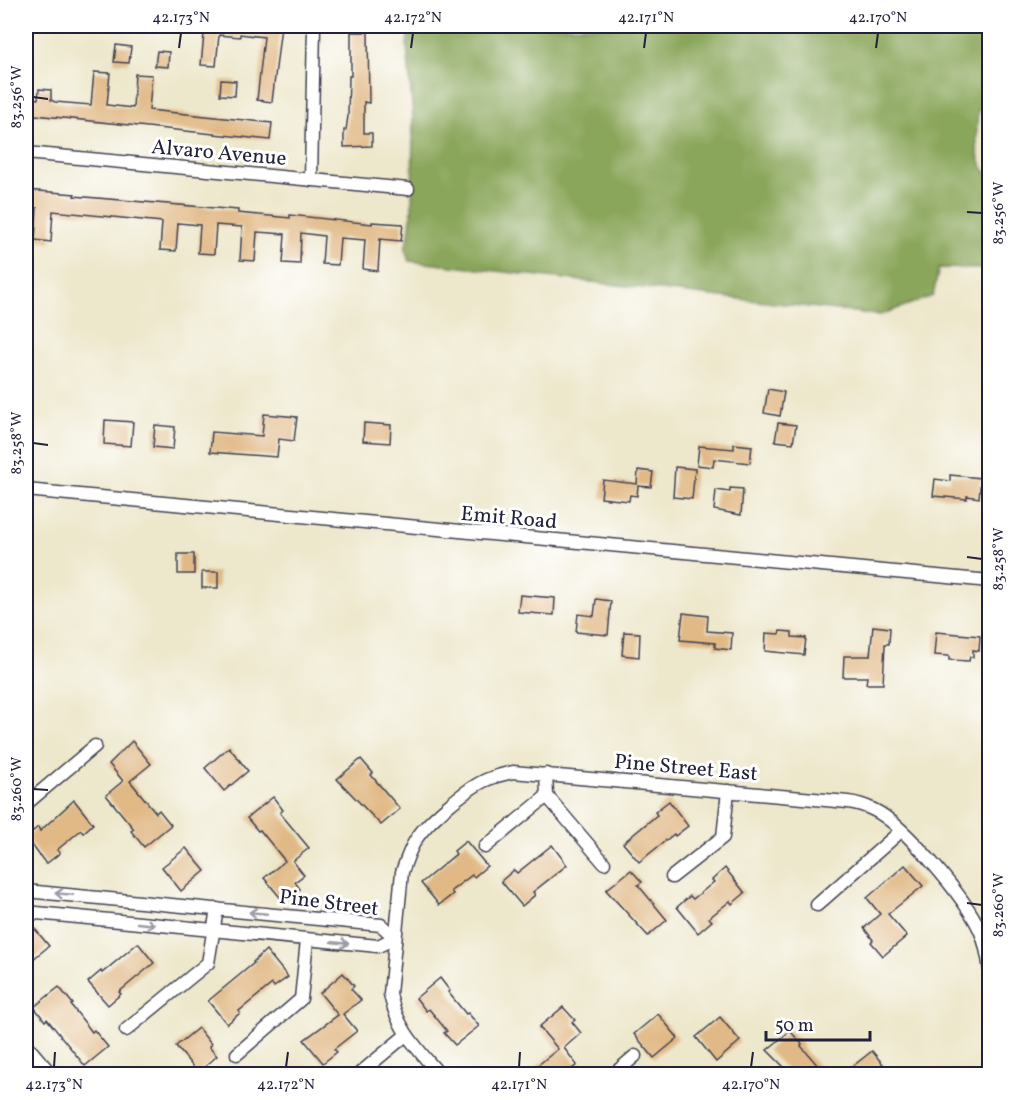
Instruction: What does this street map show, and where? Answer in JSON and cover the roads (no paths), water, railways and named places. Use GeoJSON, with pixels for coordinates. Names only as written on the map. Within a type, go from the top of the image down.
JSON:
{"type":"FeatureCollection","features":[{"type":"Feature","properties":{"kind":"street"},"geometry":{"type":"LineString","coordinates":[[311,180],[314,26]]}},
{"type":"Feature","properties":{"kind":"street","name":"Alvaro Avenue"},"geometry":{"type":"LineString","coordinates":[[26,153],[408,189]]}},
{"type":"Feature","properties":{"kind":"street","name":"Emit Road"},"geometry":{"type":"LineString","coordinates":[[26,490],[990,581]]}},
{"type":"Feature","properties":{"kind":"street"},"geometry":{"type":"LineString","coordinates":[[26,804],[95,746]]}},
{"type":"Feature","properties":{"kind":"street","name":"Pine Street East"},"geometry":{"type":"LineString","coordinates":[[439,1074],[406,1035],[393,1011],[390,994],[402,872],[408,853],[422,831],[472,788],[485,780],[513,772],[858,804],[874,810],[886,817],[933,862],[974,920],[985,944],[990,970]]}},
{"type":"Feature","properties":{"kind":"street"},"geometry":{"type":"LineString","coordinates":[[546,774],[547,796],[604,863]]}},
{"type":"Feature","properties":{"kind":"street"},"geometry":{"type":"LineString","coordinates":[[672,877],[723,837],[728,791]]}},
{"type":"Feature","properties":{"kind":"street"},"geometry":{"type":"LineString","coordinates":[[485,847],[547,796]]}},
{"type":"Feature","properties":{"kind":"street"},"geometry":{"type":"LineString","coordinates":[[817,905],[901,831]]}},
{"type":"Feature","properties":{"kind":"street","name":"Pine Street"},"geometry":{"type":"LineString","coordinates":[[26,891],[381,925],[395,938],[378,946],[26,912]]}},
{"type":"Feature","properties":{"kind":"street"},"geometry":{"type":"LineString","coordinates":[[91,918],[94,897]]}},
{"type":"Feature","properties":{"kind":"street"},"geometry":{"type":"LineString","coordinates":[[126,1030],[208,963],[217,909]]}},
{"type":"Feature","properties":{"kind":"street"},"geometry":{"type":"LineString","coordinates":[[283,937],[285,915]]}},
{"type":"Feature","properties":{"kind":"street"},"geometry":{"type":"LineString","coordinates":[[237,1054],[301,999],[307,940]]}},
{"type":"Feature","properties":{"kind":"street"},"geometry":{"type":"LineString","coordinates":[[359,1074],[406,1035]]}},
{"type":"Feature","properties":{"kind":"street"},"geometry":{"type":"LineString","coordinates":[[26,1045],[51,1074]]}},
{"type":"Feature","properties":{"kind":"street"},"geometry":{"type":"LineString","coordinates":[[614,1074],[635,1056]]}}]}
